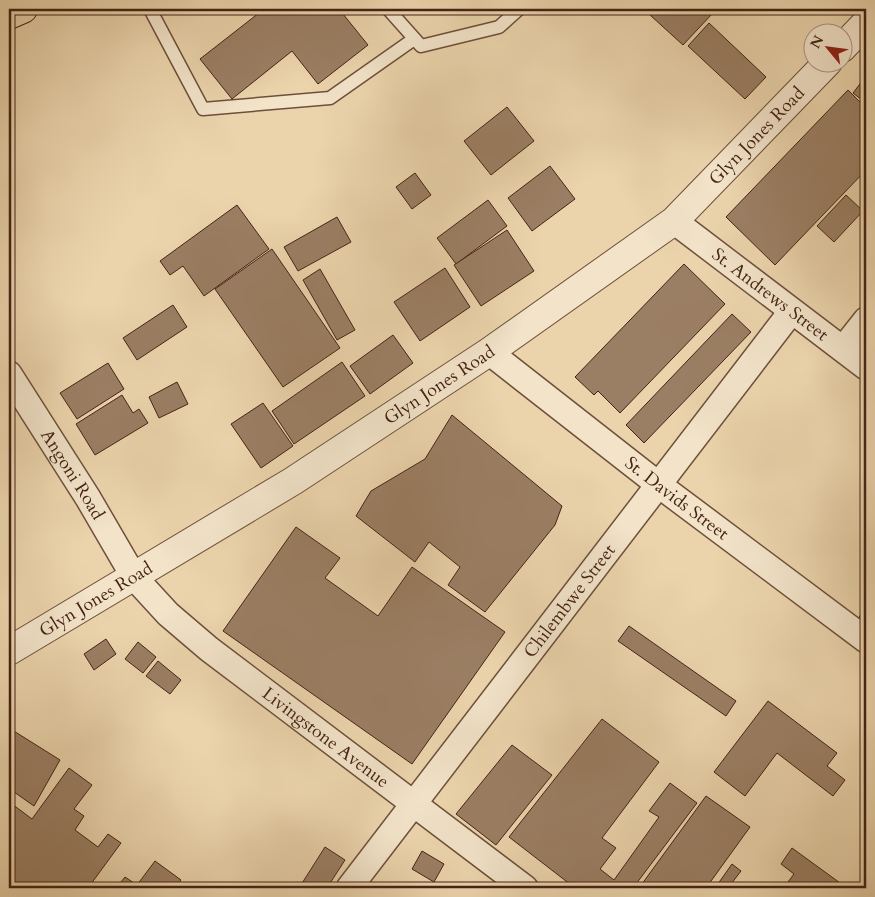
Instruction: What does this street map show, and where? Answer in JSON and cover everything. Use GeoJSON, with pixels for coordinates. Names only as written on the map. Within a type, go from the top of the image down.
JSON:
{"type":"FeatureCollection","features":[{"type":"Feature","properties":{"kind":"highway"},"geometry":{"type":"LineString","coordinates":[[9,15],[23,9]]}},
{"type":"Feature","properties":{"kind":"street"},"geometry":{"type":"LineString","coordinates":[[852,38],[866,23]]}},
{"type":"Feature","properties":{"kind":"street","name":"Glyn Jones Road"},"geometry":{"type":"LineString","coordinates":[[9,651],[293,481],[489,352],[674,221],[818,72]]}},
{"type":"Feature","properties":{"kind":"street","name":"St. Andrews Street"},"geometry":{"type":"LineString","coordinates":[[674,221],[791,312],[866,367]]}},
{"type":"Feature","properties":{"kind":"street","name":"Chilembwe Street"},"geometry":{"type":"LineString","coordinates":[[349,888],[791,312]]}},
{"type":"Feature","properties":{"kind":"street"},"geometry":{"type":"LineString","coordinates":[[843,349],[866,320]]}},
{"type":"Feature","properties":{"kind":"street","name":"St. Davids Street"},"geometry":{"type":"LineString","coordinates":[[489,352],[659,485],[866,640]]}},
{"type":"Feature","properties":{"kind":"street","name":"Angoni Road"},"geometry":{"type":"LineString","coordinates":[[9,374],[88,498],[134,576]]}},
{"type":"Feature","properties":{"kind":"street","name":"Livingstone Avenue"},"geometry":{"type":"LineString","coordinates":[[134,576],[168,614],[209,649],[525,888]]}},
{"type":"Feature","properties":{"kind":"lane"},"geometry":{"type":"LineString","coordinates":[[150,9],[203,109],[330,98],[414,39]]}},
{"type":"Feature","properties":{"kind":"lane"},"geometry":{"type":"LineString","coordinates":[[388,9],[421,46],[499,27],[519,9]]}},
{"type":"Feature","properties":{"kind":"building"},"geometry":{"type":"Polygon","coordinates":[[[264,9],[339,9],[368,45],[318,84],[292,51],[232,99],[200,59],[264,9]]]}},
{"type":"Feature","properties":{"kind":"building"},"geometry":{"type":"Polygon","coordinates":[[[656,9],[707,9],[712,14],[683,45],[650,15],[656,9]]]}},
{"type":"Feature","properties":{"kind":"building"},"geometry":{"type":"Polygon","coordinates":[[[709,23],[766,77],[745,99],[688,46],[709,23]]]}},
{"type":"Feature","properties":{"kind":"building"},"geometry":{"type":"Polygon","coordinates":[[[866,76],[866,103],[853,93],[866,76]]]}},
{"type":"Feature","properties":{"kind":"building"},"geometry":{"type":"Polygon","coordinates":[[[848,90],[866,108],[866,170],[775,265],[726,217],[848,90]]]}},
{"type":"Feature","properties":{"kind":"building"},"geometry":{"type":"Polygon","coordinates":[[[507,107],[534,141],[491,175],[464,141],[507,107]]]}},
{"type":"Feature","properties":{"kind":"building"},"geometry":{"type":"Polygon","coordinates":[[[550,166],[575,199],[532,231],[508,198],[550,166]]]}},
{"type":"Feature","properties":{"kind":"building"},"geometry":{"type":"Polygon","coordinates":[[[415,173],[431,195],[412,209],[396,187],[415,173]]]}},
{"type":"Feature","properties":{"kind":"building"},"geometry":{"type":"Polygon","coordinates":[[[846,195],[863,211],[834,242],[817,226],[846,195]]]}},
{"type":"Feature","properties":{"kind":"building"},"geometry":{"type":"Polygon","coordinates":[[[488,200],[507,226],[456,264],[437,238],[488,200]]]}},
{"type":"Feature","properties":{"kind":"building"},"geometry":{"type":"Polygon","coordinates":[[[237,205],[269,249],[204,296],[183,266],[170,275],[160,261],[237,205]]]}},
{"type":"Feature","properties":{"kind":"building"},"geometry":{"type":"Polygon","coordinates":[[[337,217],[351,242],[298,271],[284,247],[337,217]]]}},
{"type":"Feature","properties":{"kind":"building"},"geometry":{"type":"Polygon","coordinates":[[[507,230],[534,271],[481,306],[454,265],[507,230]]]}},
{"type":"Feature","properties":{"kind":"building"},"geometry":{"type":"Polygon","coordinates":[[[272,249],[340,348],[283,387],[215,289],[272,249]]]}},
{"type":"Feature","properties":{"kind":"building"},"geometry":{"type":"Polygon","coordinates":[[[684,264],[725,304],[620,413],[598,391],[594,395],[575,377],[684,264]]]}},
{"type":"Feature","properties":{"kind":"building"},"geometry":{"type":"Polygon","coordinates":[[[445,268],[470,307],[420,341],[394,302],[445,268]]]}},
{"type":"Feature","properties":{"kind":"building"},"geometry":{"type":"Polygon","coordinates":[[[320,269],[355,330],[337,340],[303,280],[320,269]]]}},
{"type":"Feature","properties":{"kind":"building"},"geometry":{"type":"Polygon","coordinates":[[[173,305],[187,327],[137,360],[123,338],[173,305]]]}},
{"type":"Feature","properties":{"kind":"building"},"geometry":{"type":"Polygon","coordinates":[[[732,314],[751,332],[644,443],[626,425],[732,314]]]}},
{"type":"Feature","properties":{"kind":"building"},"geometry":{"type":"Polygon","coordinates":[[[393,335],[413,363],[370,394],[350,366],[393,335]]]}},
{"type":"Feature","properties":{"kind":"building"},"geometry":{"type":"Polygon","coordinates":[[[342,362],[365,396],[294,444],[272,411],[342,362]]]}},
{"type":"Feature","properties":{"kind":"building"},"geometry":{"type":"Polygon","coordinates":[[[108,363],[124,389],[77,419],[60,393],[108,363]]]}},
{"type":"Feature","properties":{"kind":"building"},"geometry":{"type":"Polygon","coordinates":[[[177,382],[188,404],[159,418],[149,397],[177,382]]]}},
{"type":"Feature","properties":{"kind":"building"},"geometry":{"type":"Polygon","coordinates":[[[122,395],[133,413],[139,409],[148,423],[95,455],[76,424],[122,395]]]}},
{"type":"Feature","properties":{"kind":"building"},"geometry":{"type":"Polygon","coordinates":[[[263,403],[293,446],[261,468],[231,424],[263,403]]]}},
{"type":"Feature","properties":{"kind":"building"},"geometry":{"type":"Polygon","coordinates":[[[452,415],[562,506],[555,525],[485,612],[448,585],[460,567],[429,542],[415,562],[356,516],[371,491],[425,459],[452,415]]]}},
{"type":"Feature","properties":{"kind":"building"},"geometry":{"type":"Polygon","coordinates":[[[296,527],[340,558],[325,578],[378,616],[412,567],[505,632],[412,764],[223,631],[296,527]]]}},
{"type":"Feature","properties":{"kind":"building"},"geometry":{"type":"Polygon","coordinates":[[[866,606],[866,626],[858,619],[866,606]]]}},
{"type":"Feature","properties":{"kind":"building"},"geometry":{"type":"Polygon","coordinates":[[[629,626],[736,701],[726,716],[618,641],[629,626]]]}},
{"type":"Feature","properties":{"kind":"building"},"geometry":{"type":"Polygon","coordinates":[[[106,639],[116,654],[94,670],[84,654],[106,639]]]}},
{"type":"Feature","properties":{"kind":"building"},"geometry":{"type":"Polygon","coordinates":[[[138,642],[156,657],[143,673],[125,659],[138,642]]]}},
{"type":"Feature","properties":{"kind":"building"},"geometry":{"type":"Polygon","coordinates":[[[158,661],[181,680],[170,694],[146,676],[158,661]]]}},
{"type":"Feature","properties":{"kind":"building"},"geometry":{"type":"Polygon","coordinates":[[[768,701],[837,753],[827,766],[845,780],[833,796],[777,753],[745,796],[714,772],[768,701]]]}},
{"type":"Feature","properties":{"kind":"building"},"geometry":{"type":"Polygon","coordinates":[[[602,719],[659,762],[602,838],[616,848],[600,869],[614,880],[659,817],[649,811],[670,783],[697,803],[633,888],[575,888],[509,837],[602,719]]]}},
{"type":"Feature","properties":{"kind":"building"},"geometry":{"type":"Polygon","coordinates":[[[9,728],[60,760],[34,806],[14,792],[9,800],[9,728]]]}},
{"type":"Feature","properties":{"kind":"building"},"geometry":{"type":"Polygon","coordinates":[[[512,745],[552,775],[496,845],[456,814],[512,745]]]}},
{"type":"Feature","properties":{"kind":"building"},"geometry":{"type":"Polygon","coordinates":[[[69,768],[92,785],[74,809],[84,816],[75,830],[98,847],[108,834],[121,843],[88,888],[9,888],[9,808],[12,804],[32,819],[69,768]]]}},
{"type":"Feature","properties":{"kind":"building"},"geometry":{"type":"Polygon","coordinates":[[[706,796],[750,827],[706,888],[639,888],[706,796]]]}},
{"type":"Feature","properties":{"kind":"building"},"geometry":{"type":"Polygon","coordinates":[[[325,847],[345,860],[327,888],[299,888],[325,847]]]}},
{"type":"Feature","properties":{"kind":"building"},"geometry":{"type":"Polygon","coordinates":[[[792,848],[847,888],[796,888],[788,882],[794,874],[781,864],[792,848]]]}},
{"type":"Feature","properties":{"kind":"building"},"geometry":{"type":"Polygon","coordinates":[[[422,851],[444,864],[434,882],[412,869],[422,851]]]}},
{"type":"Feature","properties":{"kind":"building"},"geometry":{"type":"Polygon","coordinates":[[[155,861],[181,880],[175,888],[116,888],[125,877],[137,885],[155,861]]]}},
{"type":"Feature","properties":{"kind":"building"},"geometry":{"type":"Polygon","coordinates":[[[732,864],[741,871],[728,888],[715,888],[732,864]]]}}]}
